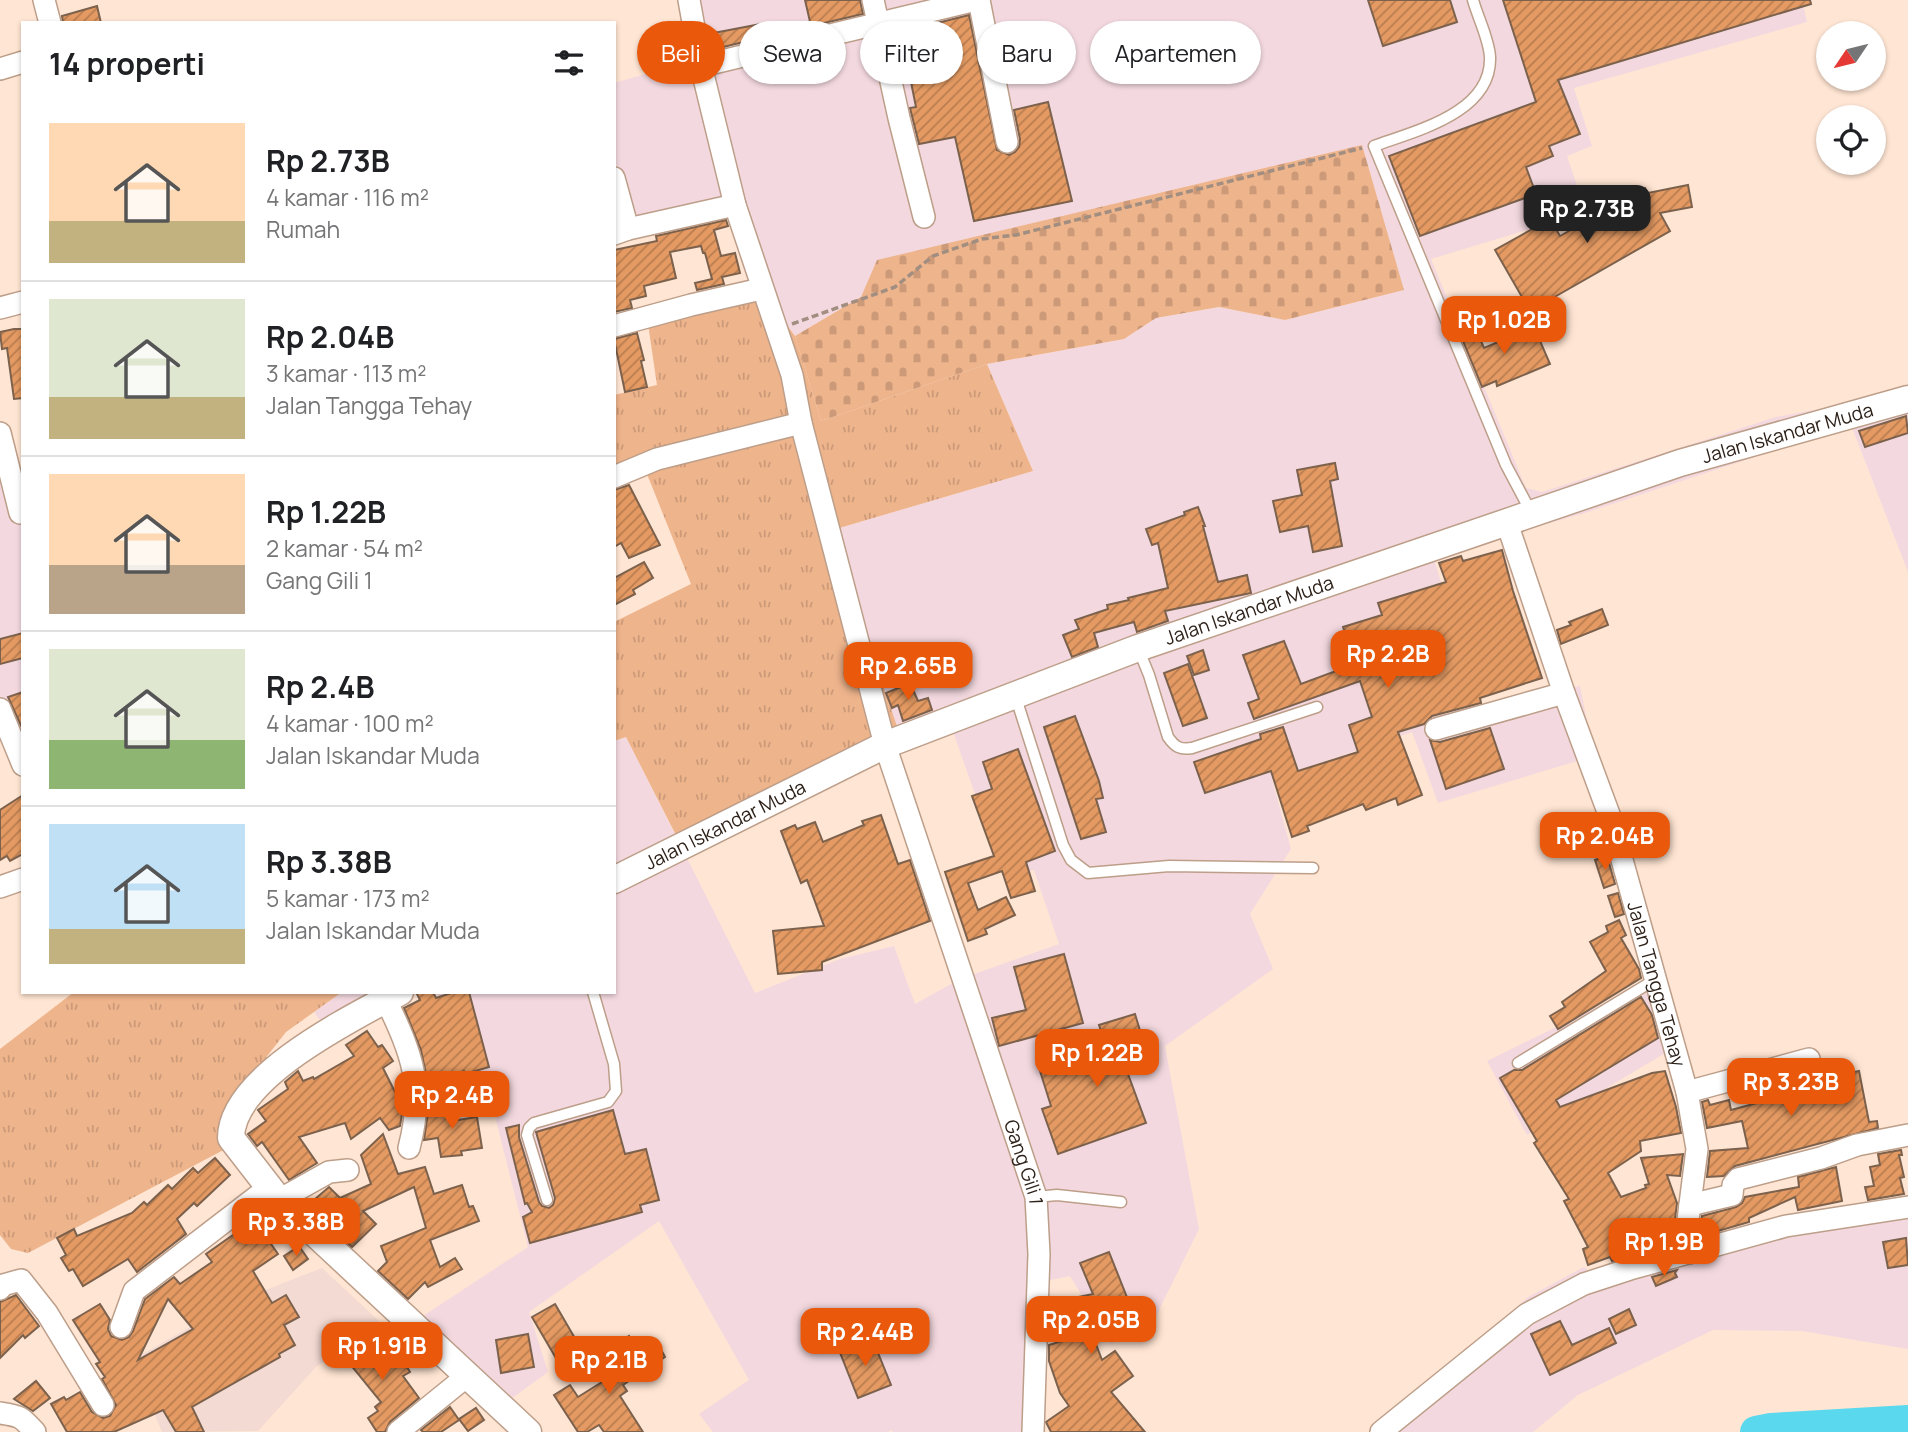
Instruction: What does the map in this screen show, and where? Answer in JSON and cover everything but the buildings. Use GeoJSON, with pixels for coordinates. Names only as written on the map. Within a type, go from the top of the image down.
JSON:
{"type":"FeatureCollection","features":[{"type":"Feature","properties":{"kind":"street"},"geometry":{"type":"LineString","coordinates":[[44,0],[49,21]]}},
{"type":"Feature","properties":{"kind":"street","name":"Gang Gili 1"},"geometry":{"type":"LineString","coordinates":[[689,0],[693,21]]}},
{"type":"Feature","properties":{"kind":"street"},"geometry":{"type":"LineString","coordinates":[[873,0],[877,21]]}},
{"type":"Feature","properties":{"kind":"street"},"geometry":{"type":"LineString","coordinates":[[890,21],[978,0],[1007,142]]}},
{"type":"Feature","properties":{"kind":"street"},"geometry":{"type":"LineString","coordinates":[[725,60],[860,28]]}},
{"type":"Feature","properties":{"kind":"street"},"geometry":{"type":"LineString","coordinates":[[0,69],[21,63]]}},
{"type":"Feature","properties":{"kind":"street","name":"Gang Gili 1"},"geometry":{"type":"LineString","coordinates":[[705,84],[735,205],[792,375],[801,423],[885,745],[1036,1197],[1039,1254],[1033,1432]]}},
{"type":"Feature","properties":{"kind":"street"},"geometry":{"type":"LineString","coordinates":[[892,84],[924,217]]}},
{"type":"Feature","properties":{"kind":"street"},"geometry":{"type":"LineString","coordinates":[[616,193],[621,231],[735,205]]}},
{"type":"Feature","properties":{"kind":"street"},"geometry":{"type":"LineString","coordinates":[[616,325],[761,289]]}},
{"type":"Feature","properties":{"kind":"street"},"geometry":{"type":"LineString","coordinates":[[0,308],[21,303]]}},
{"type":"Feature","properties":{"kind":"street","name":"Jalan Iskandar Muda"},"geometry":{"type":"LineString","coordinates":[[616,879],[885,745],[1138,648],[1680,463],[1908,399]]}},
{"type":"Feature","properties":{"kind":"street"},"geometry":{"type":"LineString","coordinates":[[616,476],[657,459],[801,423]]}},
{"type":"Feature","properties":{"kind":"street"},"geometry":{"type":"LineString","coordinates":[[0,433],[4,464],[20,513]]}},
{"type":"Feature","properties":{"kind":"street","name":"Jalan Tangga Tehay"},"geometry":{"type":"LineString","coordinates":[[1507,523],[1564,693],[1610,817],[1687,1092],[1697,1149],[1687,1227],[1689,1252]]}},
{"type":"Feature","properties":{"kind":"street"},"geometry":{"type":"LineString","coordinates":[[1436,729],[1564,693]]}},
{"type":"Feature","properties":{"kind":"street"},"geometry":{"type":"LineString","coordinates":[[0,709],[21,760]]}},
{"type":"Feature","properties":{"kind":"street"},"geometry":{"type":"LineString","coordinates":[[0,887],[21,879]]}},
{"type":"Feature","properties":{"kind":"street"},"geometry":{"type":"LineString","coordinates":[[409,1148],[415,1123],[416,1075],[393,996],[302,1049],[263,1078],[242,1104],[231,1126],[231,1138],[273,1194],[528,1432]]}},
{"type":"Feature","properties":{"kind":"street"},"geometry":{"type":"LineString","coordinates":[[1687,1092],[1809,1059]]}},
{"type":"Feature","properties":{"kind":"street"},"geometry":{"type":"LineString","coordinates":[[1690,1205],[1732,1195],[1733,1185],[1738,1179],[1821,1158],[1857,1145],[1908,1135]]}},
{"type":"Feature","properties":{"kind":"street"},"geometry":{"type":"LineString","coordinates":[[121,1327],[134,1291],[273,1194],[329,1172],[348,1170]]}},
{"type":"Feature","properties":{"kind":"street"},"geometry":{"type":"LineString","coordinates":[[1381,1432],[1527,1314],[1584,1284],[1786,1226],[1908,1207]]}},
{"type":"Feature","properties":{"kind":"street"},"geometry":{"type":"LineString","coordinates":[[0,1289],[3,1285],[21,1280],[47,1313],[103,1405]]}},
{"type":"Feature","properties":{"kind":"street"},"geometry":{"type":"LineString","coordinates":[[398,1432],[467,1376]]}},
{"type":"Feature","properties":{"kind":"street"},"geometry":{"type":"LineString","coordinates":[[0,1413],[13,1413],[23,1417],[35,1432]]}},
{"type":"Feature","properties":{"kind":"lane"},"geometry":{"type":"LineString","coordinates":[[1473,0],[1490,56],[1488,81],[1460,111],[1374,146],[1506,465],[1532,514]]}},
{"type":"Feature","properties":{"kind":"lane"},"geometry":{"type":"LineString","coordinates":[[1138,648],[1168,737],[1174,746],[1182,750],[1317,707]]}},
{"type":"Feature","properties":{"kind":"lane"},"geometry":{"type":"LineString","coordinates":[[1015,695],[1063,845],[1071,859],[1088,873],[1169,866],[1313,868]]}},
{"type":"Feature","properties":{"kind":"lane"},"geometry":{"type":"LineString","coordinates":[[1518,1063],[1656,979]]}},
{"type":"Feature","properties":{"kind":"lane"},"geometry":{"type":"LineString","coordinates":[[547,1200],[527,1135],[529,1128],[534,1123],[608,1102],[616,1091],[614,1064],[594,994]]}},
{"type":"Feature","properties":{"kind":"lane"},"geometry":{"type":"LineString","coordinates":[[1036,1197],[1057,1195],[1121,1202]]}},
{"type":"Feature","properties":{"kind":"path"},"geometry":{"type":"LineString","coordinates":[[777,329],[895,286],[933,256],[982,239],[1016,235],[1374,146]]}},
{"type":"Feature","properties":{"kind":"shaded area"},"geometry":{"type":"Polygon","coordinates":[[[678,0],[1802,0],[1807,22],[1574,88],[1592,146],[1567,156],[1586,212],[1431,259],[1526,488],[1542,492],[1776,417],[1905,393],[1908,402],[1908,572],[1851,425],[1585,513],[1433,556],[1480,708],[1580,686],[1594,756],[1438,803],[1412,732],[1272,779],[1291,849],[1250,914],[1273,969],[1165,1046],[1199,1229],[1156,1316],[1111,1344],[1070,1276],[1046,1281],[1040,1425],[1045,1432],[713,1432],[699,1414],[749,1380],[659,1221],[529,1312],[548,1372],[508,1401],[423,1316],[528,1247],[485,1077],[421,1091],[408,1062],[454,1043],[439,994],[616,994],[616,740],[626,737],[755,993],[840,959],[894,946],[915,1004],[960,979],[1059,944],[1034,870],[1004,876],[946,712],[898,729],[829,531],[1033,471],[987,364],[1124,339],[1156,318],[1219,307],[1285,320],[1404,290],[861,297],[795,336],[757,283],[735,199],[631,223],[616,163],[616,82],[637,76],[637,84],[725,84],[725,21],[682,21],[678,0]]]}},
{"type":"Feature","properties":{"kind":"shaded area"},"geometry":{"type":"Polygon","coordinates":[[[0,434],[21,518],[21,748],[0,701],[0,434]]]}},
{"type":"Feature","properties":{"kind":"shaded area"},"geometry":{"type":"Polygon","coordinates":[[[1644,984],[1674,1048],[1527,1135],[1487,1061],[1644,984]]]}},
{"type":"Feature","properties":{"kind":"shaded area"},"geometry":{"type":"Polygon","coordinates":[[[339,994],[413,994],[337,1043],[314,1012],[339,994]]]}},
{"type":"Feature","properties":{"kind":"shaded area"},"geometry":{"type":"Polygon","coordinates":[[[1908,1214],[1908,1349],[1802,1331],[1713,1330],[1578,1395],[1533,1432],[1375,1432],[1528,1297],[1584,1267],[1598,1277],[1787,1223],[1908,1214]]]}},
{"type":"Feature","properties":{"kind":"shaded area"},"geometry":{"type":"Polygon","coordinates":[[[322,1268],[380,1322],[316,1367],[258,1431],[162,1432],[132,1360],[232,1303],[322,1268]]]}},
{"type":"Feature","properties":{"kind":"green space"},"geometry":{"type":"Polygon","coordinates":[[[1362,145],[1404,290],[1285,320],[1219,307],[1156,318],[1124,339],[987,364],[821,421],[795,336],[861,297],[877,260],[1362,145]]]}},
{"type":"Feature","properties":{"kind":"green space"},"geometry":{"type":"Polygon","coordinates":[[[766,297],[795,336],[821,421],[987,364],[1033,471],[829,531],[898,729],[683,849],[626,737],[616,740],[616,621],[691,584],[643,464],[616,471],[616,395],[657,385],[648,324],[766,297]]]}},
{"type":"Feature","properties":{"kind":"green space"},"geometry":{"type":"Polygon","coordinates":[[[71,994],[339,994],[286,1032],[253,1074],[233,1145],[28,1253],[11,1249],[0,1235],[0,1049],[71,994]]]}},
{"type":"Feature","properties":{"kind":"waterway"},"geometry":{"type":"LineString","coordinates":[[1756,1432],[1908,1421]]}}]}
